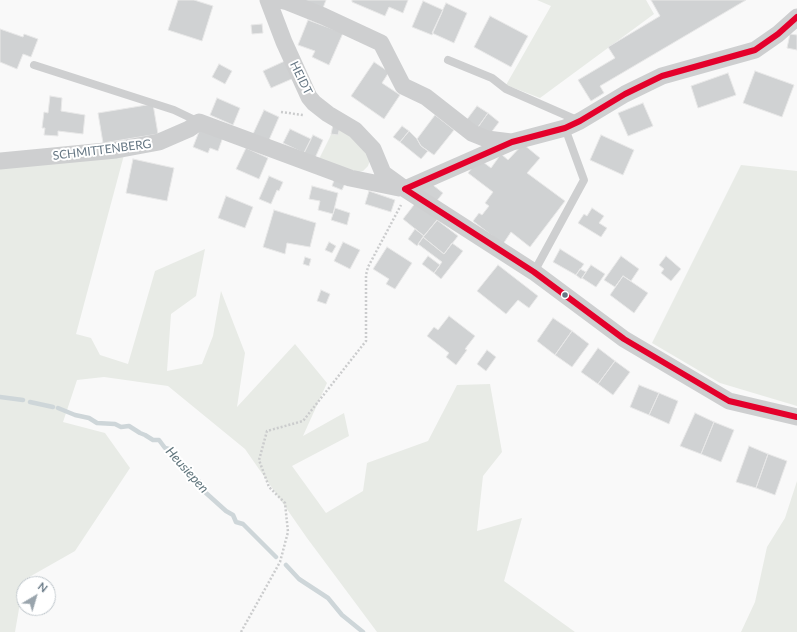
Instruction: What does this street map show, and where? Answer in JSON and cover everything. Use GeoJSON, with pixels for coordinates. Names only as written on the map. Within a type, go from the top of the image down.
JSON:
{"type":"FeatureCollection","features":[{"type":"Feature","properties":{"kind":"street","name":"HEIDT"},"geometry":{"type":"LineString","coordinates":[[268,0],[284,42],[309,96],[314,103],[328,114],[355,130],[373,149],[383,173],[405,189],[534,272],[624,339],[729,401],[797,417]]}},
{"type":"Feature","properties":{"kind":"street"},"geometry":{"type":"LineString","coordinates":[[280,0],[323,16],[381,43],[403,86],[426,97],[472,133],[488,139],[512,142]]}},
{"type":"Feature","properties":{"kind":"street"},"geometry":{"type":"LineString","coordinates":[[199,122],[350,178],[405,189],[512,142],[572,124],[625,94],[662,76],[754,50],[778,34],[797,17]]}},
{"type":"Feature","properties":{"kind":"street","name":"SCHMITTENBERG"},"geometry":{"type":"LineString","coordinates":[[0,162],[116,150],[159,142],[189,129],[199,122]]}},
{"type":"Feature","properties":{"kind":"lane"},"geometry":{"type":"LineString","coordinates":[[448,60],[492,78],[506,89],[572,124],[584,180],[534,272]]}},
{"type":"Feature","properties":{"kind":"lane"},"geometry":{"type":"LineString","coordinates":[[34,65],[174,110],[199,122]]}},
{"type":"Feature","properties":{"kind":"path"},"geometry":{"type":"LineString","coordinates":[[241,632],[280,562],[288,532],[285,503],[269,487],[259,460],[267,431],[303,421],[366,340],[367,271],[401,207],[405,189]]}},
{"type":"Feature","properties":{"kind":"shaded area"},"geometry":{"type":"Polygon","coordinates":[[[537,0],[646,0],[654,14],[540,98],[506,85],[551,6],[537,0]]]}},
{"type":"Feature","properties":{"kind":"shaded area"},"geometry":{"type":"Polygon","coordinates":[[[334,125],[356,135],[370,160],[368,166],[363,171],[359,172],[318,161],[330,137],[334,125]]]}},
{"type":"Feature","properties":{"kind":"shaded area"},"geometry":{"type":"Polygon","coordinates":[[[124,155],[76,334],[91,338],[100,355],[128,364],[155,271],[205,249],[196,296],[171,314],[167,371],[202,364],[213,336],[221,291],[245,353],[237,407],[295,344],[327,383],[303,436],[344,413],[349,436],[292,466],[326,513],[363,491],[367,463],[428,441],[457,385],[490,384],[502,452],[483,476],[477,531],[522,518],[504,581],[575,632],[377,632],[307,538],[245,449],[168,386],[104,377],[77,380],[63,422],[105,433],[130,468],[75,551],[31,576],[16,576],[16,616],[18,616],[15,632],[0,632],[0,162],[124,155]]]}},
{"type":"Feature","properties":{"kind":"shaded area"},"geometry":{"type":"Polygon","coordinates":[[[741,165],[797,171],[797,406],[720,383],[652,343],[741,165]]]}},
{"type":"Feature","properties":{"kind":"shaded area"},"geometry":{"type":"Polygon","coordinates":[[[797,481],[797,632],[741,632],[755,602],[767,547],[785,518],[797,481]]]}},
{"type":"Feature","properties":{"kind":"building"},"geometry":{"type":"Polygon","coordinates":[[[178,0],[194,0],[213,6],[202,41],[168,30],[178,0]]]}},
{"type":"Feature","properties":{"kind":"building"},"geometry":{"type":"Polygon","coordinates":[[[299,0],[326,0],[323,8],[299,0]]]}},
{"type":"Feature","properties":{"kind":"building"},"geometry":{"type":"Polygon","coordinates":[[[352,0],[408,0],[403,13],[389,7],[385,16],[352,2],[352,0]]]}},
{"type":"Feature","properties":{"kind":"building"},"geometry":{"type":"Polygon","coordinates":[[[651,0],[746,0],[600,86],[604,93],[591,101],[578,80],[615,58],[608,47],[660,16],[651,0]]]}},
{"type":"Feature","properties":{"kind":"building"},"geometry":{"type":"Polygon","coordinates":[[[423,1],[443,10],[432,35],[412,27],[423,1]]]}},
{"type":"Feature","properties":{"kind":"building"},"geometry":{"type":"Polygon","coordinates":[[[446,3],[467,13],[454,43],[432,33],[446,3]]]}},
{"type":"Feature","properties":{"kind":"building"},"geometry":{"type":"Polygon","coordinates":[[[490,16],[528,36],[511,67],[474,47],[490,16]]]}},
{"type":"Feature","properties":{"kind":"building"},"geometry":{"type":"Polygon","coordinates":[[[308,20],[343,33],[329,65],[312,57],[315,51],[298,45],[308,20]]]}},
{"type":"Feature","properties":{"kind":"building"},"geometry":{"type":"Polygon","coordinates":[[[262,24],[263,33],[252,34],[251,25],[262,24]]]}},
{"type":"Feature","properties":{"kind":"building"},"geometry":{"type":"Polygon","coordinates":[[[0,29],[23,37],[24,34],[38,39],[31,57],[23,54],[17,69],[0,62],[0,29]]]}},
{"type":"Feature","properties":{"kind":"building"},"geometry":{"type":"Polygon","coordinates":[[[790,34],[797,35],[797,50],[787,48],[790,34]]]}},
{"type":"Feature","properties":{"kind":"building"},"geometry":{"type":"Polygon","coordinates":[[[287,60],[294,78],[271,88],[263,71],[287,60]]]}},
{"type":"Feature","properties":{"kind":"building"},"geometry":{"type":"Polygon","coordinates":[[[374,62],[389,72],[382,83],[400,95],[384,119],[351,96],[374,62]]]}},
{"type":"Feature","properties":{"kind":"building"},"geometry":{"type":"Polygon","coordinates":[[[219,64],[232,71],[225,84],[212,77],[219,64]]]}},
{"type":"Feature","properties":{"kind":"building"},"geometry":{"type":"Polygon","coordinates":[[[755,71],[794,85],[782,117],[743,103],[755,71]]]}},
{"type":"Feature","properties":{"kind":"building"},"geometry":{"type":"Polygon","coordinates":[[[728,73],[736,95],[698,108],[691,86],[728,73]]]}},
{"type":"Feature","properties":{"kind":"building"},"geometry":{"type":"Polygon","coordinates":[[[50,96],[62,98],[61,111],[85,115],[83,134],[58,131],[58,136],[44,135],[45,128],[42,128],[44,112],[48,113],[50,96]]]}},
{"type":"Feature","properties":{"kind":"building"},"geometry":{"type":"Polygon","coordinates":[[[217,98],[240,108],[233,125],[210,115],[217,98]]]}},
{"type":"Feature","properties":{"kind":"building"},"geometry":{"type":"Polygon","coordinates":[[[643,103],[653,126],[628,136],[618,113],[643,103]]]}},
{"type":"Feature","properties":{"kind":"building"},"geometry":{"type":"Polygon","coordinates":[[[153,104],[158,134],[103,143],[98,113],[153,104]]]}},
{"type":"Feature","properties":{"kind":"building"},"geometry":{"type":"Polygon","coordinates":[[[477,106],[488,113],[476,130],[465,122],[477,106]]]}},
{"type":"Feature","properties":{"kind":"building"},"geometry":{"type":"Polygon","coordinates":[[[264,110],[279,117],[269,140],[253,134],[264,110]]]}},
{"type":"Feature","properties":{"kind":"building"},"geometry":{"type":"Polygon","coordinates":[[[488,113],[499,122],[487,138],[476,130],[488,113]]]}},
{"type":"Feature","properties":{"kind":"building"},"geometry":{"type":"Polygon","coordinates":[[[435,115],[454,130],[434,155],[421,146],[417,139],[435,115]]]}},
{"type":"Feature","properties":{"kind":"building"},"geometry":{"type":"Polygon","coordinates":[[[333,125],[340,127],[338,135],[331,134],[333,125]]]}},
{"type":"Feature","properties":{"kind":"building"},"geometry":{"type":"Polygon","coordinates":[[[402,126],[409,131],[400,142],[393,137],[402,126]]]}},
{"type":"Feature","properties":{"kind":"building"},"geometry":{"type":"Polygon","coordinates":[[[200,129],[223,137],[218,151],[210,148],[208,153],[193,147],[200,129]]]}},
{"type":"Feature","properties":{"kind":"building"},"geometry":{"type":"Polygon","coordinates":[[[290,129],[311,139],[304,153],[283,143],[290,129]]]}},
{"type":"Feature","properties":{"kind":"building"},"geometry":{"type":"Polygon","coordinates":[[[409,131],[417,139],[421,146],[428,151],[421,159],[400,142],[409,131]]]}},
{"type":"Feature","properties":{"kind":"building"},"geometry":{"type":"Polygon","coordinates":[[[313,135],[323,140],[315,158],[304,153],[313,135]]]}},
{"type":"Feature","properties":{"kind":"building"},"geometry":{"type":"Polygon","coordinates":[[[601,135],[634,150],[623,175],[590,160],[601,135]]]}},
{"type":"Feature","properties":{"kind":"building"},"geometry":{"type":"Polygon","coordinates":[[[523,144],[540,158],[527,173],[565,201],[530,247],[511,232],[503,244],[473,221],[479,213],[482,215],[489,206],[485,203],[493,192],[468,173],[479,159],[491,168],[501,154],[508,160],[523,144]]]}},
{"type":"Feature","properties":{"kind":"building"},"geometry":{"type":"Polygon","coordinates":[[[246,148],[268,158],[259,179],[236,169],[246,148]]]}},
{"type":"Feature","properties":{"kind":"building"},"geometry":{"type":"Polygon","coordinates":[[[133,159],[174,168],[167,201],[126,193],[133,159]]]}},
{"type":"Feature","properties":{"kind":"building"},"geometry":{"type":"Polygon","coordinates":[[[336,175],[347,179],[342,190],[332,186],[336,175]]]}},
{"type":"Feature","properties":{"kind":"building"},"geometry":{"type":"Polygon","coordinates":[[[269,176],[283,182],[279,191],[277,190],[271,204],[259,199],[269,176]]]}},
{"type":"Feature","properties":{"kind":"building"},"geometry":{"type":"Polygon","coordinates":[[[429,182],[443,193],[435,203],[421,192],[429,182]]]}},
{"type":"Feature","properties":{"kind":"building"},"geometry":{"type":"Polygon","coordinates":[[[312,186],[338,193],[333,214],[318,210],[320,201],[309,199],[312,186]]]}},
{"type":"Feature","properties":{"kind":"building"},"geometry":{"type":"Polygon","coordinates":[[[369,191],[395,200],[391,212],[365,204],[369,191]]]}},
{"type":"Feature","properties":{"kind":"building"},"geometry":{"type":"Polygon","coordinates":[[[226,196],[253,207],[245,228],[218,218],[226,196]]]}},
{"type":"Feature","properties":{"kind":"building"},"geometry":{"type":"Polygon","coordinates":[[[417,201],[439,218],[424,236],[403,219],[417,201]]]}},
{"type":"Feature","properties":{"kind":"building"},"geometry":{"type":"Polygon","coordinates":[[[335,208],[350,213],[347,225],[331,220],[335,208]]]}},
{"type":"Feature","properties":{"kind":"building"},"geometry":{"type":"Polygon","coordinates":[[[592,208],[604,216],[599,223],[607,228],[601,237],[578,223],[584,214],[587,216],[592,208]]]}},
{"type":"Feature","properties":{"kind":"building"},"geometry":{"type":"Polygon","coordinates":[[[274,210],[316,223],[310,247],[287,243],[285,254],[263,247],[274,210]]]}},
{"type":"Feature","properties":{"kind":"building"},"geometry":{"type":"Polygon","coordinates":[[[437,220],[458,236],[444,254],[423,237],[437,220]]]}},
{"type":"Feature","properties":{"kind":"building"},"geometry":{"type":"Polygon","coordinates":[[[415,229],[424,236],[417,246],[408,239],[415,229]]]}},
{"type":"Feature","properties":{"kind":"building"},"geometry":{"type":"Polygon","coordinates":[[[423,237],[444,254],[452,243],[463,251],[441,279],[434,273],[442,262],[418,244],[423,237]]]}},
{"type":"Feature","properties":{"kind":"building"},"geometry":{"type":"Polygon","coordinates":[[[329,242],[336,246],[332,253],[325,250],[329,242]]]}},
{"type":"Feature","properties":{"kind":"building"},"geometry":{"type":"Polygon","coordinates":[[[343,242],[360,250],[350,269],[334,261],[343,242]]]}},
{"type":"Feature","properties":{"kind":"building"},"geometry":{"type":"Polygon","coordinates":[[[387,247],[412,263],[395,289],[386,284],[389,279],[373,269],[387,247]]]}},
{"type":"Feature","properties":{"kind":"building"},"geometry":{"type":"Polygon","coordinates":[[[560,249],[584,264],[576,275],[553,262],[560,249]]]}},
{"type":"Feature","properties":{"kind":"building"},"geometry":{"type":"Polygon","coordinates":[[[428,256],[440,265],[434,273],[422,264],[428,256]]]}},
{"type":"Feature","properties":{"kind":"building"},"geometry":{"type":"Polygon","coordinates":[[[621,256],[639,269],[631,281],[623,276],[615,287],[604,280],[621,256]]]}},
{"type":"Feature","properties":{"kind":"building"},"geometry":{"type":"Polygon","coordinates":[[[666,256],[681,269],[671,281],[661,273],[664,269],[659,265],[666,256]]]}},
{"type":"Feature","properties":{"kind":"building"},"geometry":{"type":"Polygon","coordinates":[[[305,257],[311,259],[309,266],[303,264],[305,257]]]}},
{"type":"Feature","properties":{"kind":"building"},"geometry":{"type":"Polygon","coordinates":[[[498,265],[538,296],[529,308],[518,300],[506,314],[477,291],[498,265]]]}},
{"type":"Feature","properties":{"kind":"building"},"geometry":{"type":"Polygon","coordinates":[[[591,265],[605,274],[596,287],[582,278],[591,265]]]}},
{"type":"Feature","properties":{"kind":"building"},"geometry":{"type":"Polygon","coordinates":[[[580,269],[586,272],[581,279],[576,275],[580,269]]]}},
{"type":"Feature","properties":{"kind":"building"},"geometry":{"type":"Polygon","coordinates":[[[623,276],[648,293],[634,313],[610,295],[623,276]]]}},
{"type":"Feature","properties":{"kind":"building"},"geometry":{"type":"Polygon","coordinates":[[[321,290],[330,294],[326,304],[317,301],[321,290]]]}},
{"type":"Feature","properties":{"kind":"building"},"geometry":{"type":"Polygon","coordinates":[[[449,316],[475,336],[465,349],[467,350],[456,365],[446,357],[449,353],[427,336],[434,327],[438,330],[449,316]]]}},
{"type":"Feature","properties":{"kind":"building"},"geometry":{"type":"Polygon","coordinates":[[[553,318],[572,331],[555,355],[537,341],[553,318]]]}},
{"type":"Feature","properties":{"kind":"building"},"geometry":{"type":"Polygon","coordinates":[[[572,331],[589,344],[572,367],[555,355],[572,331]]]}},
{"type":"Feature","properties":{"kind":"building"},"geometry":{"type":"Polygon","coordinates":[[[598,348],[615,361],[598,384],[581,372],[598,348]]]}},
{"type":"Feature","properties":{"kind":"building"},"geometry":{"type":"Polygon","coordinates":[[[487,350],[496,357],[486,371],[477,364],[487,350]]]}},
{"type":"Feature","properties":{"kind":"building"},"geometry":{"type":"Polygon","coordinates":[[[615,361],[630,372],[613,395],[598,384],[615,361]]]}},
{"type":"Feature","properties":{"kind":"building"},"geometry":{"type":"Polygon","coordinates":[[[639,385],[659,393],[649,415],[630,407],[639,385]]]}},
{"type":"Feature","properties":{"kind":"building"},"geometry":{"type":"Polygon","coordinates":[[[659,393],[678,401],[669,424],[649,415],[659,393]]]}},
{"type":"Feature","properties":{"kind":"building"},"geometry":{"type":"Polygon","coordinates":[[[695,413],[714,422],[701,454],[680,446],[695,413]]]}},
{"type":"Feature","properties":{"kind":"building"},"geometry":{"type":"Polygon","coordinates":[[[714,422],[734,430],[721,462],[701,454],[714,422]]]}},
{"type":"Feature","properties":{"kind":"building"},"geometry":{"type":"Polygon","coordinates":[[[749,446],[768,454],[756,488],[736,482],[749,446]]]}},
{"type":"Feature","properties":{"kind":"building"},"geometry":{"type":"Polygon","coordinates":[[[768,454],[787,461],[775,495],[756,488],[768,454]]]}},
{"type":"Feature","properties":{"kind":"waterway","name":"Heusiepen"},"geometry":{"type":"LineString","coordinates":[[0,397],[23,400]]}},
{"type":"Feature","properties":{"kind":"waterway","name":"Heusiepen"},"geometry":{"type":"LineString","coordinates":[[30,402],[53,407]]}},
{"type":"Feature","properties":{"kind":"waterway","name":"Heusiepen"},"geometry":{"type":"LineString","coordinates":[[58,408],[75,415],[89,418],[97,423],[115,424],[121,427],[129,426],[153,440],[159,440],[165,448],[169,449],[173,459],[199,481],[206,493],[226,511],[233,515],[236,522],[243,524],[276,557]]}},
{"type":"Feature","properties":{"kind":"waterway","name":"Heusiepen"},"geometry":{"type":"LineString","coordinates":[[286,565],[299,579],[328,598],[342,615],[363,632]]}},
{"type":"Feature","properties":{"kind":"transit line"},"geometry":{"type":"LineString","coordinates":[[405,189],[512,142],[565,128],[580,121],[625,94],[662,76],[755,50],[778,34],[797,17]]}},
{"type":"Feature","properties":{"kind":"transit line"},"geometry":{"type":"LineString","coordinates":[[405,189],[534,272],[624,339],[729,401],[797,417]]}}]}
